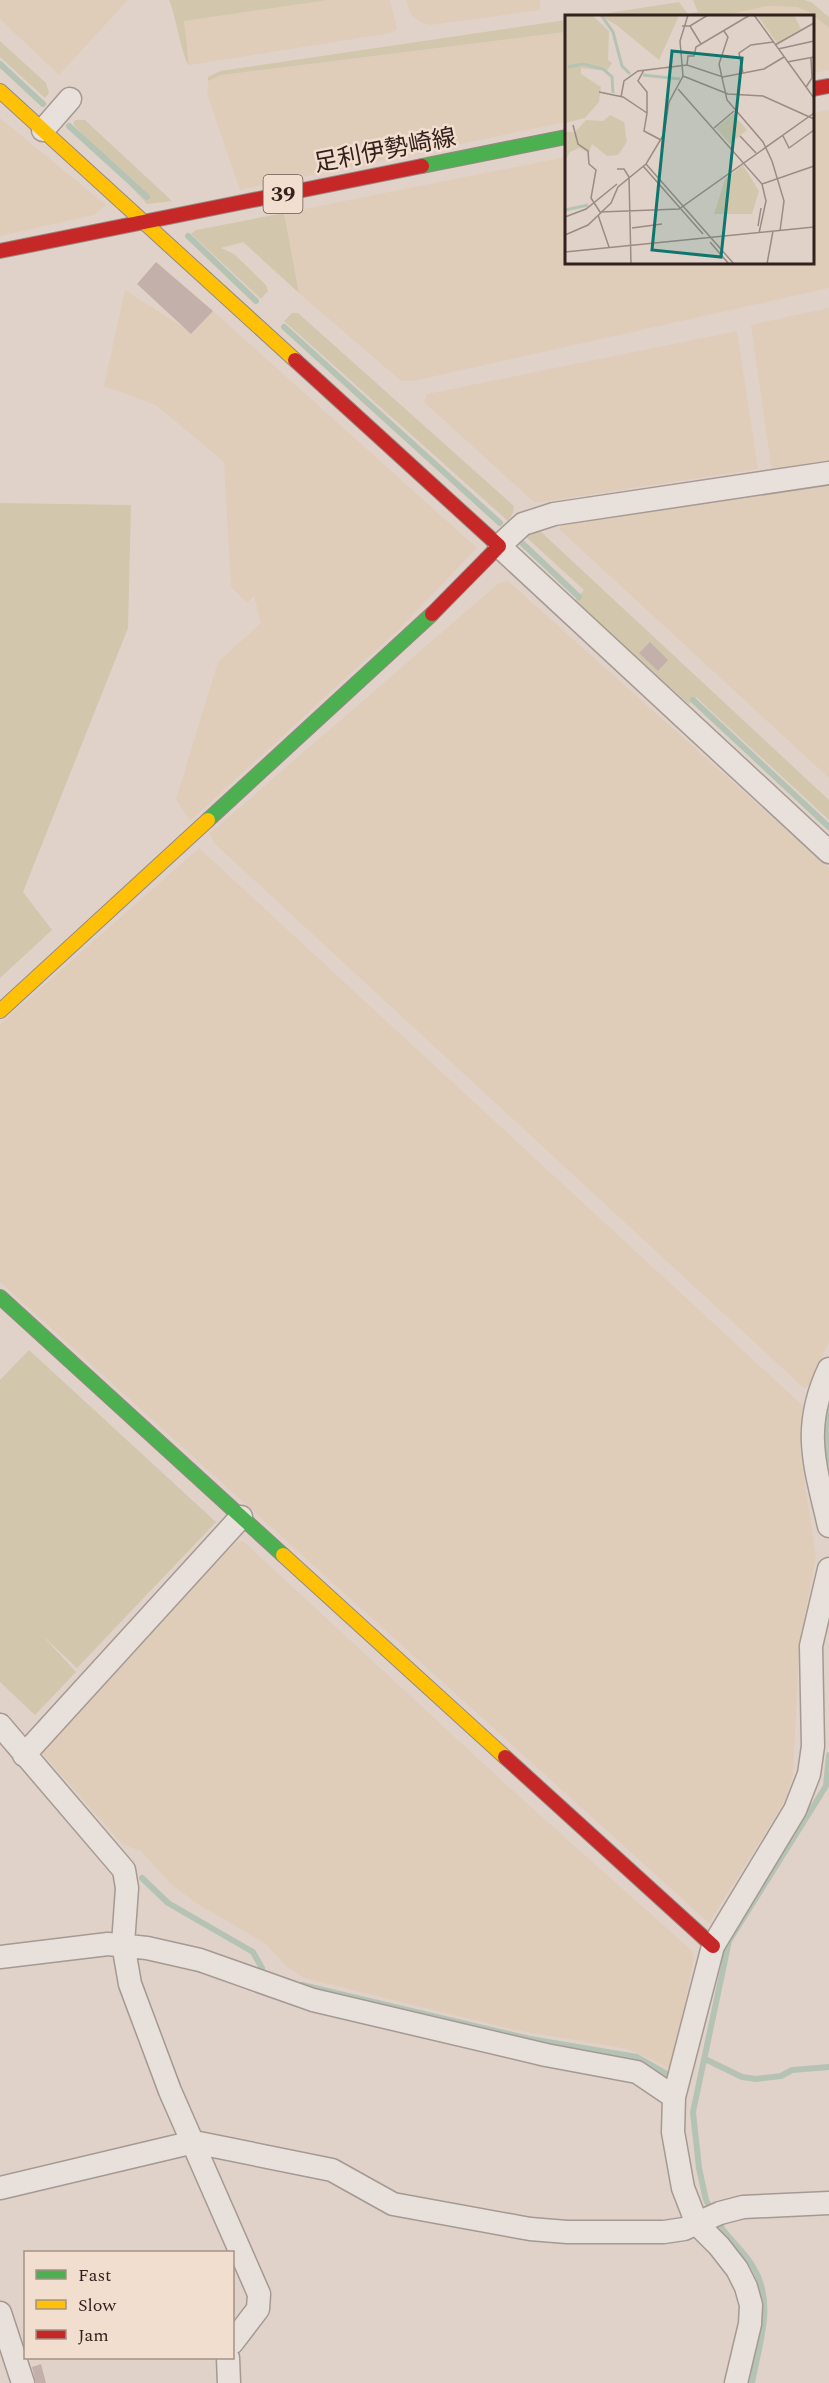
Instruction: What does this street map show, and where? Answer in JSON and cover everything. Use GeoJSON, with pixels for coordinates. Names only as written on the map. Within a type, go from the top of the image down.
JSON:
{"type":"FeatureCollection","features":[{"type":"Feature","properties":{"kind":"street"},"geometry":{"type":"LineString","coordinates":[[814,89],[829,86]]}},
{"type":"Feature","properties":{"kind":"street"},"geometry":{"type":"LineString","coordinates":[[0,91],[144,220],[829,852]]}},
{"type":"Feature","properties":{"kind":"street"},"geometry":{"type":"LineString","coordinates":[[43,130],[70,99]]}},
{"type":"Feature","properties":{"kind":"street","name":"足利伊勢崎線"},"geometry":{"type":"LineString","coordinates":[[0,251],[144,220],[565,137]]}},
{"type":"Feature","properties":{"kind":"street"},"geometry":{"type":"LineString","coordinates":[[0,1011],[426,620],[523,524],[554,514],[829,473]]}},
{"type":"Feature","properties":{"kind":"street"},"geometry":{"type":"LineString","coordinates":[[0,1297],[713,1946]]}},
{"type":"Feature","properties":{"kind":"street"},"geometry":{"type":"LineString","coordinates":[[829,1369],[815,1401],[812,1452],[829,1526]]}},
{"type":"Feature","properties":{"kind":"street"},"geometry":{"type":"LineString","coordinates":[[24,1755],[241,1517]]}},
{"type":"Feature","properties":{"kind":"street"},"geometry":{"type":"LineString","coordinates":[[736,2383],[750,2324],[748,2296],[737,2269],[719,2246],[707,2220],[683,2188],[673,2132],[674,2097],[713,1946],[795,1810],[809,1774],[813,1746],[811,1646],[829,1569]]}},
{"type":"Feature","properties":{"kind":"street"},"geometry":{"type":"LineString","coordinates":[[0,1725],[124,1870],[128,1888],[123,1944],[130,1984],[170,2091],[259,2294],[258,2309],[234,2340]]}},
{"type":"Feature","properties":{"kind":"street"},"geometry":{"type":"LineString","coordinates":[[0,1957],[123,1944],[200,1960],[313,2000],[546,2055],[637,2072],[674,2097]]}},
{"type":"Feature","properties":{"kind":"street"},"geometry":{"type":"LineString","coordinates":[[0,2188],[194,2142],[332,2170],[393,2204],[530,2229],[644,2234],[684,2229],[743,2207],[829,2203]]}},
{"type":"Feature","properties":{"kind":"street"},"geometry":{"type":"LineString","coordinates":[[0,2313],[23,2383]]}},
{"type":"Feature","properties":{"kind":"street"},"geometry":{"type":"LineString","coordinates":[[228,2359],[229,2383]]}},
{"type":"Feature","properties":{"kind":"shaded area"},"geometry":{"type":"Polygon","coordinates":[[[0,0],[128,0],[59,75],[0,19],[0,0]]]}},
{"type":"Feature","properties":{"kind":"shaded area"},"geometry":{"type":"Polygon","coordinates":[[[169,0],[329,0],[184,21],[189,65],[169,0]]]}},
{"type":"Feature","properties":{"kind":"shaded area"},"geometry":{"type":"Polygon","coordinates":[[[329,0],[390,0],[397,29],[391,33],[189,65],[184,21],[329,0]]]}},
{"type":"Feature","properties":{"kind":"shaded area"},"geometry":{"type":"Polygon","coordinates":[[[406,0],[540,0],[540,10],[431,25],[411,15],[406,0]]]}},
{"type":"Feature","properties":{"kind":"shaded area"},"geometry":{"type":"Polygon","coordinates":[[[693,0],[804,0],[811,2],[829,17],[829,28],[814,15],[797,7],[767,6],[726,15],[595,15],[679,2],[688,14],[698,12],[693,0]]]}},
{"type":"Feature","properties":{"kind":"shaded area"},"geometry":{"type":"Polygon","coordinates":[[[767,6],[798,7],[814,15],[726,15],[767,6]]]}},
{"type":"Feature","properties":{"kind":"shaded area"},"geometry":{"type":"Polygon","coordinates":[[[814,15],[829,28],[829,70],[814,73],[814,15]]]}},
{"type":"Feature","properties":{"kind":"shaded area"},"geometry":{"type":"Polygon","coordinates":[[[565,20],[565,32],[222,75],[208,81],[208,77],[220,71],[565,20]]]}},
{"type":"Feature","properties":{"kind":"shaded area"},"geometry":{"type":"Polygon","coordinates":[[[565,32],[565,122],[240,190],[207,94],[208,81],[222,75],[565,32]]]}},
{"type":"Feature","properties":{"kind":"shaded area"},"geometry":{"type":"Polygon","coordinates":[[[0,41],[46,83],[49,93],[45,98],[0,57],[0,41]]]}},
{"type":"Feature","properties":{"kind":"shaded area"},"geometry":{"type":"Polygon","coordinates":[[[829,110],[829,288],[413,381],[401,381],[299,293],[284,213],[565,157],[565,264],[814,264],[814,113],[829,110]]]}},
{"type":"Feature","properties":{"kind":"shaded area"},"geometry":{"type":"Polygon","coordinates":[[[0,118],[106,205],[94,215],[0,236],[0,118]]]}},
{"type":"Feature","properties":{"kind":"shaded area"},"geometry":{"type":"Polygon","coordinates":[[[75,120],[85,120],[172,201],[147,204],[73,124],[75,120]]]}},
{"type":"Feature","properties":{"kind":"shaded area"},"geometry":{"type":"Polygon","coordinates":[[[284,213],[299,293],[243,242],[221,248],[234,254],[266,285],[268,291],[261,299],[191,234],[196,230],[284,213]]]}},
{"type":"Feature","properties":{"kind":"shaded area"},"geometry":{"type":"Polygon","coordinates":[[[125,290],[189,331],[213,311],[477,548],[399,629],[190,821],[176,799],[218,662],[261,623],[254,596],[247,603],[231,587],[224,462],[156,405],[104,386],[125,290]]]}},
{"type":"Feature","properties":{"kind":"shaded area"},"geometry":{"type":"Polygon","coordinates":[[[829,308],[829,464],[772,473],[751,325],[829,308]]]}},
{"type":"Feature","properties":{"kind":"shaded area"},"geometry":{"type":"Polygon","coordinates":[[[292,313],[298,313],[514,506],[508,521],[284,321],[292,313]]]}},
{"type":"Feature","properties":{"kind":"shaded area"},"geometry":{"type":"Polygon","coordinates":[[[737,331],[758,469],[535,503],[424,402],[427,394],[737,331]]]}},
{"type":"Feature","properties":{"kind":"shaded area"},"geometry":{"type":"Polygon","coordinates":[[[829,483],[829,778],[559,529],[561,525],[829,483]]]}},
{"type":"Feature","properties":{"kind":"shaded area"},"geometry":{"type":"Polygon","coordinates":[[[0,503],[131,505],[128,628],[23,892],[52,930],[0,978],[0,503]]]}},
{"type":"Feature","properties":{"kind":"shaded area"},"geometry":{"type":"Polygon","coordinates":[[[539,530],[829,800],[829,820],[696,697],[689,704],[573,602],[584,590],[526,537],[539,530]]]}},
{"type":"Feature","properties":{"kind":"shaded area"},"geometry":{"type":"Polygon","coordinates":[[[508,581],[829,868],[829,1342],[809,1386],[804,1388],[215,844],[209,834],[499,583],[508,581]]]}},
{"type":"Feature","properties":{"kind":"shaded area"},"geometry":{"type":"Polygon","coordinates":[[[199,848],[803,1406],[800,1451],[816,1556],[799,1647],[793,1774],[786,1799],[709,1923],[0,1282],[0,1024],[199,848]]]}},
{"type":"Feature","properties":{"kind":"shaded area"},"geometry":{"type":"Polygon","coordinates":[[[29,1350],[216,1522],[77,1668],[42,1635],[76,1672],[35,1715],[0,1682],[0,1380],[29,1350]]]}},
{"type":"Feature","properties":{"kind":"shaded area"},"geometry":{"type":"Polygon","coordinates":[[[243,1541],[512,1790],[692,1951],[694,1958],[671,2069],[628,2049],[515,2030],[304,1978],[287,1967],[266,1944],[193,1901],[170,1883],[141,1851],[123,1845],[41,1752],[47,1742],[235,1543],[243,1541]]]}},
{"type":"Feature","properties":{"kind":"building"},"geometry":{"type":"Polygon","coordinates":[[[156,262],[213,311],[191,334],[137,284],[156,262]]]}},
{"type":"Feature","properties":{"kind":"building"},"geometry":{"type":"Polygon","coordinates":[[[650,642],[668,660],[658,671],[639,653],[650,642]]]}},
{"type":"Feature","properties":{"kind":"building"},"geometry":{"type":"Polygon","coordinates":[[[41,2364],[46,2383],[36,2383],[32,2367],[41,2364]]]}},
{"type":"Feature","properties":{"kind":"waterway"},"geometry":{"type":"LineString","coordinates":[[0,64],[43,104]]}},
{"type":"Feature","properties":{"kind":"waterway"},"geometry":{"type":"LineString","coordinates":[[69,126],[147,197]]}},
{"type":"Feature","properties":{"kind":"waterway"},"geometry":{"type":"LineString","coordinates":[[188,236],[256,301]]}},
{"type":"Feature","properties":{"kind":"waterway"},"geometry":{"type":"LineString","coordinates":[[284,327],[500,523]]}},
{"type":"Feature","properties":{"kind":"waterway"},"geometry":{"type":"LineString","coordinates":[[522,543],[579,597]]}},
{"type":"Feature","properties":{"kind":"waterway"},"geometry":{"type":"LineString","coordinates":[[693,700],[829,827]]}},
{"type":"Feature","properties":{"kind":"waterway"},"geometry":{"type":"LineString","coordinates":[[829,1412],[826,1449],[829,1463]]}},
{"type":"Feature","properties":{"kind":"waterway"},"geometry":{"type":"LineString","coordinates":[[712,2212],[706,2200],[699,2168],[693,2112],[729,1941],[826,1786],[829,1755]]}},
{"type":"Feature","properties":{"kind":"waterway"},"geometry":{"type":"LineString","coordinates":[[142,1878],[168,1903],[253,1952],[262,1968]]}},
{"type":"Feature","properties":{"kind":"waterway"},"geometry":{"type":"LineString","coordinates":[[302,1985],[530,2039],[637,2057],[669,2075]]}},
{"type":"Feature","properties":{"kind":"waterway"},"geometry":{"type":"LineString","coordinates":[[705,2059],[742,2077],[756,2079],[781,2076],[792,2070],[829,2067]]}},
{"type":"Feature","properties":{"kind":"waterway"},"geometry":{"type":"LineString","coordinates":[[717,2221],[752,2265],[763,2294],[764,2323],[752,2383]]}},
{"type":"Feature","properties":{"kind":"traffic: fast"},"geometry":{"type":"LineString","coordinates":[[422,166],[565,137]]}},
{"type":"Feature","properties":{"kind":"traffic: fast"},"geometry":{"type":"LineString","coordinates":[[208,820],[432,614]]}},
{"type":"Feature","properties":{"kind":"traffic: fast"},"geometry":{"type":"LineString","coordinates":[[0,1297],[283,1555]]}},
{"type":"Feature","properties":{"kind":"traffic: slow"},"geometry":{"type":"LineString","coordinates":[[0,91],[295,360]]}},
{"type":"Feature","properties":{"kind":"traffic: slow"},"geometry":{"type":"LineString","coordinates":[[0,1011],[208,820]]}},
{"type":"Feature","properties":{"kind":"traffic: slow"},"geometry":{"type":"LineString","coordinates":[[283,1555],[505,1757]]}},
{"type":"Feature","properties":{"kind":"traffic: jam"},"geometry":{"type":"LineString","coordinates":[[814,89],[829,86]]}},
{"type":"Feature","properties":{"kind":"traffic: jam"},"geometry":{"type":"LineString","coordinates":[[0,251],[422,166]]}},
{"type":"Feature","properties":{"kind":"traffic: jam"},"geometry":{"type":"LineString","coordinates":[[295,360],[499,546],[432,614]]}},
{"type":"Feature","properties":{"kind":"traffic: jam"},"geometry":{"type":"LineString","coordinates":[[505,1757],[713,1946]]}}]}
